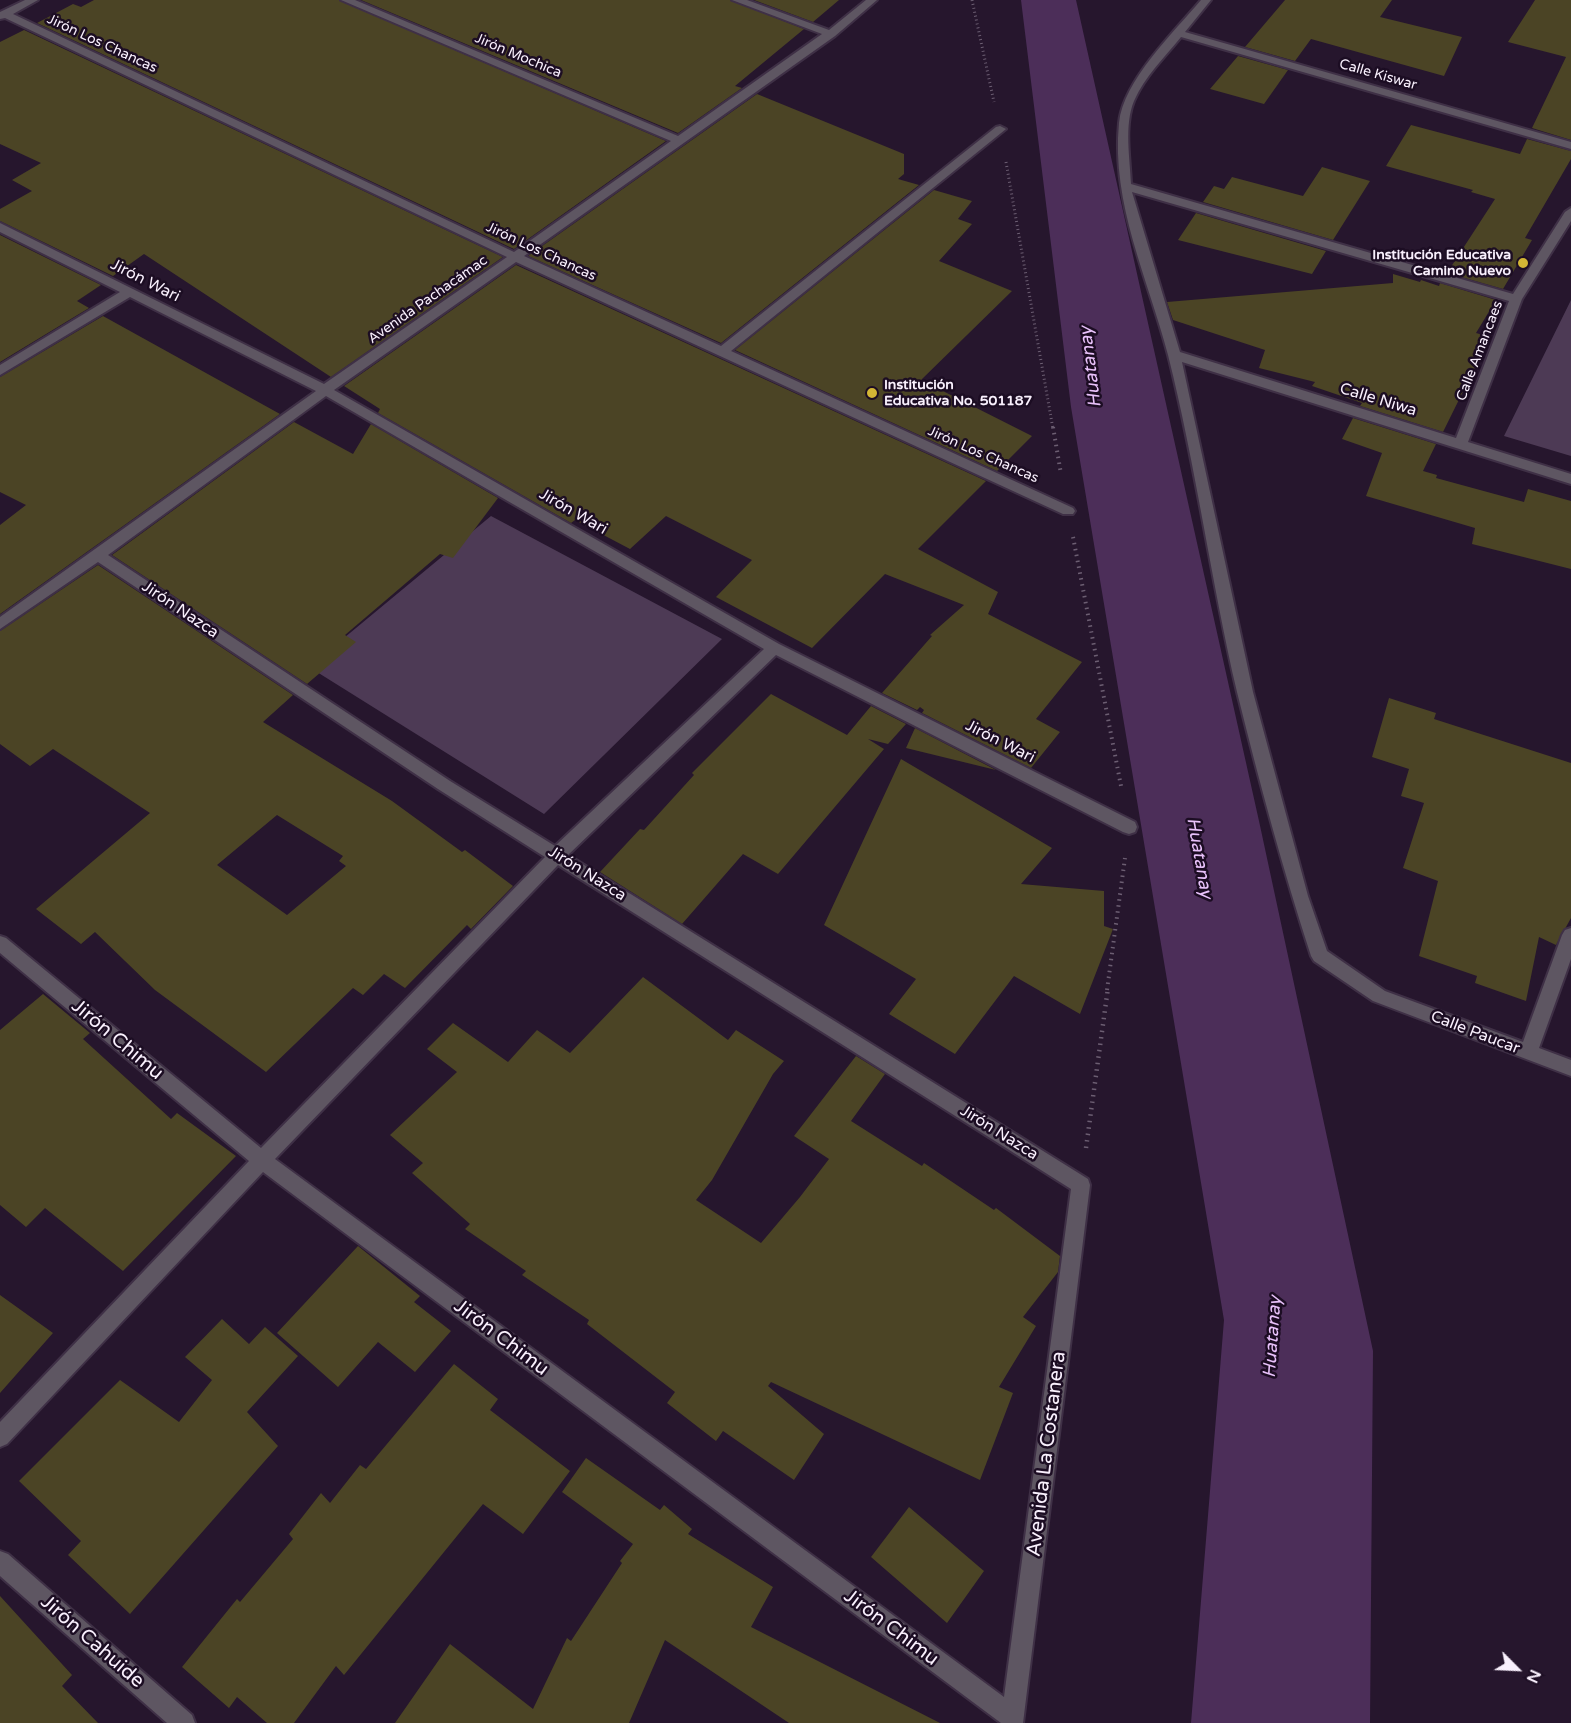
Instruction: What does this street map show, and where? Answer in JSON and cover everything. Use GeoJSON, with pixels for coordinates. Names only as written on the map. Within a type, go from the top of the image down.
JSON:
{"type":"FeatureCollection","features":[{"type":"Feature","properties":{"kind":"street"},"geometry":{"type":"LineString","coordinates":[[2,15],[33,0]]}},
{"type":"Feature","properties":{"kind":"street","name":"Jirón Mochica"},"geometry":{"type":"LineString","coordinates":[[346,0],[678,140]]}},
{"type":"Feature","properties":{"kind":"street"},"geometry":{"type":"LineString","coordinates":[[737,0],[831,34]]}},
{"type":"Feature","properties":{"kind":"street","name":"Avenida Pachacámac"},"geometry":{"type":"LineString","coordinates":[[0,624],[99,556],[325,390],[831,34],[872,0]]}},
{"type":"Feature","properties":{"kind":"street","name":"Calle Paucar"},"geometry":{"type":"LineString","coordinates":[[1206,0],[1139,82],[1128,102],[1124,124],[1125,186],[1132,217],[1174,355],[1245,692],[1300,896],[1320,956],[1379,996],[1571,1068]]}},
{"type":"Feature","properties":{"kind":"street","name":"Jirón Los Chancas"},"geometry":{"type":"LineString","coordinates":[[2,15],[721,353],[1068,511]]}},
{"type":"Feature","properties":{"kind":"street","name":"Calle Kiswar"},"geometry":{"type":"LineString","coordinates":[[1177,33],[1571,146]]}},
{"type":"Feature","properties":{"kind":"street"},"geometry":{"type":"LineString","coordinates":[[721,353],[1000,129]]}},
{"type":"Feature","properties":{"kind":"street"},"geometry":{"type":"LineString","coordinates":[[1125,186],[1516,299]]}},
{"type":"Feature","properties":{"kind":"street","name":"Calle Amancaes"},"geometry":{"type":"LineString","coordinates":[[1461,443],[1516,299],[1571,212]]}},
{"type":"Feature","properties":{"kind":"street","name":"Jirón Wari"},"geometry":{"type":"LineString","coordinates":[[0,227],[325,390],[774,648],[1129,827]]}},
{"type":"Feature","properties":{"kind":"street"},"geometry":{"type":"LineString","coordinates":[[0,371],[128,293]]}},
{"type":"Feature","properties":{"kind":"street","name":"Calle Niwa"},"geometry":{"type":"LineString","coordinates":[[1174,355],[1571,479]]}},
{"type":"Feature","properties":{"kind":"street","name":"Jirón Nazca"},"geometry":{"type":"LineString","coordinates":[[99,556],[434,778],[1081,1185]]}},
{"type":"Feature","properties":{"kind":"street"},"geometry":{"type":"LineString","coordinates":[[0,1437],[262,1160],[556,855],[774,648]]}},
{"type":"Feature","properties":{"kind":"street"},"geometry":{"type":"LineString","coordinates":[[1528,1053],[1571,935]]}},
{"type":"Feature","properties":{"kind":"street","name":"Jirón Chimu"},"geometry":{"type":"LineString","coordinates":[[0,943],[262,1160],[1013,1721]]}},
{"type":"Feature","properties":{"kind":"street","name":"Avenida La Costanera"},"geometry":{"type":"LineString","coordinates":[[1013,1721],[1081,1185]]}},
{"type":"Feature","properties":{"kind":"street","name":"Jirón Cahuide"},"geometry":{"type":"LineString","coordinates":[[0,1562],[184,1723]]}},
{"type":"Feature","properties":{"kind":"path"},"geometry":{"type":"LineString","coordinates":[[972,0],[1000,129],[1068,511],[1129,827],[1081,1185]]}},
{"type":"Feature","properties":{"kind":"shaded area"},"geometry":{"type":"Polygon","coordinates":[[[1571,300],[1571,456],[1504,436],[1571,300]]]}},
{"type":"Feature","properties":{"kind":"shaded area"},"geometry":{"type":"Polygon","coordinates":[[[491,516],[722,639],[544,814],[309,667],[491,516]]]}},
{"type":"Feature","properties":{"kind":"water","name":"Huatanay"},"geometry":{"type":"Polygon","coordinates":[[[1021,0],[1076,0],[1259,821],[1373,1351],[1370,1723],[1191,1723],[1224,1320],[1071,407],[1021,0]]]}},
{"type":"Feature","properties":{"kind":"building"},"geometry":{"type":"Polygon","coordinates":[[[94,0],[339,0],[666,141],[514,249],[37,23],[73,4],[81,7],[94,0]]]}},
{"type":"Feature","properties":{"kind":"building"},"geometry":{"type":"Polygon","coordinates":[[[361,0],[730,0],[804,29],[735,86],[742,88],[678,133],[361,0]]]}},
{"type":"Feature","properties":{"kind":"building"},"geometry":{"type":"Polygon","coordinates":[[[754,0],[839,0],[813,22],[754,0]]]}},
{"type":"Feature","properties":{"kind":"building"},"geometry":{"type":"Polygon","coordinates":[[[1285,0],[1392,0],[1380,17],[1462,37],[1444,76],[1311,39],[1295,61],[1245,47],[1285,0]]]}},
{"type":"Feature","properties":{"kind":"building"},"geometry":{"type":"Polygon","coordinates":[[[1535,0],[1571,0],[1571,140],[1532,128],[1566,57],[1508,42],[1535,0]]]}},
{"type":"Feature","properties":{"kind":"building"},"geometry":{"type":"Polygon","coordinates":[[[24,30],[503,257],[331,377],[144,254],[113,276],[0,221],[0,209],[32,191],[12,180],[41,163],[0,144],[0,42],[24,30]]]}},
{"type":"Feature","properties":{"kind":"building"},"geometry":{"type":"Polygon","coordinates":[[[1238,56],[1288,70],[1264,104],[1210,89],[1238,56]]]}},
{"type":"Feature","properties":{"kind":"building"},"geometry":{"type":"Polygon","coordinates":[[[757,94],[904,154],[904,174],[898,179],[919,185],[721,343],[528,256],[757,94]]]}},
{"type":"Feature","properties":{"kind":"building"},"geometry":{"type":"Polygon","coordinates":[[[1411,125],[1520,154],[1527,139],[1571,151],[1571,159],[1525,238],[1532,240],[1503,289],[1447,273],[1495,199],[1471,192],[1473,190],[1386,166],[1411,125]]]}},
{"type":"Feature","properties":{"kind":"building"},"geometry":{"type":"Polygon","coordinates":[[[1322,167],[1370,181],[1333,240],[1203,202],[1214,186],[1224,189],[1232,177],[1303,196],[1322,167]]]}},
{"type":"Feature","properties":{"kind":"building"},"geometry":{"type":"Polygon","coordinates":[[[934,190],[972,201],[958,219],[972,224],[939,261],[1012,291],[921,380],[1032,436],[997,471],[735,350],[934,190]]]}},
{"type":"Feature","properties":{"kind":"building"},"geometry":{"type":"Polygon","coordinates":[[[1196,213],[1326,251],[1312,274],[1178,240],[1196,213]]]}},
{"type":"Feature","properties":{"kind":"building"},"geometry":{"type":"Polygon","coordinates":[[[0,235],[101,285],[77,301],[89,308],[0,362],[0,235]]]}},
{"type":"Feature","properties":{"kind":"building"},"geometry":{"type":"Polygon","coordinates":[[[516,265],[986,481],[918,549],[998,592],[988,614],[1082,662],[1036,719],[1060,732],[1031,768],[922,713],[924,710],[920,707],[917,710],[882,693],[932,636],[930,635],[964,605],[885,574],[812,648],[716,597],[752,560],[666,516],[630,549],[575,520],[571,523],[378,413],[380,409],[344,386],[516,265]]]}},
{"type":"Feature","properties":{"kind":"building"},"geometry":{"type":"Polygon","coordinates":[[[1393,274],[1439,286],[1440,283],[1496,300],[1476,333],[1490,337],[1443,432],[1360,406],[1362,403],[1312,386],[1315,382],[1259,368],[1265,350],[1173,320],[1167,302],[1393,283],[1393,274]]]}},
{"type":"Feature","properties":{"kind":"building"},"geometry":{"type":"Polygon","coordinates":[[[103,316],[280,414],[0,614],[0,525],[26,505],[0,492],[0,377],[103,316]]]}},
{"type":"Feature","properties":{"kind":"building"},"geometry":{"type":"Polygon","coordinates":[[[1353,418],[1436,444],[1423,471],[1437,475],[1436,478],[1524,502],[1528,489],[1571,501],[1571,569],[1472,544],[1475,528],[1366,496],[1382,453],[1342,439],[1353,418]]]}},
{"type":"Feature","properties":{"kind":"building"},"geometry":{"type":"Polygon","coordinates":[[[294,422],[353,454],[371,424],[498,498],[453,558],[440,554],[345,635],[356,642],[307,684],[112,555],[294,422]]]}},
{"type":"Feature","properties":{"kind":"building"},"geometry":{"type":"Polygon","coordinates":[[[98,565],[293,695],[263,722],[392,801],[462,852],[465,850],[513,886],[471,929],[467,925],[405,988],[384,974],[363,995],[353,988],[266,1072],[155,990],[95,932],[81,944],[36,909],[150,813],[53,749],[30,766],[0,744],[0,631],[98,565]],[[277,815],[217,865],[287,915],[346,866],[339,861],[343,856],[277,815]]]}},
{"type":"Feature","properties":{"kind":"building"},"geometry":{"type":"Polygon","coordinates":[[[771,694],[847,735],[871,706],[906,724],[888,744],[868,739],[884,749],[778,874],[743,854],[682,924],[600,872],[640,829],[644,830],[694,775],[692,773],[771,694]]]}},
{"type":"Feature","properties":{"kind":"building"},"geometry":{"type":"Polygon","coordinates":[[[1389,698],[1436,713],[1434,719],[1571,763],[1571,918],[1556,945],[1539,937],[1526,1001],[1475,983],[1477,976],[1419,956],[1438,881],[1403,868],[1424,803],[1401,796],[1409,769],[1372,757],[1389,698]]]}},
{"type":"Feature","properties":{"kind":"building"},"geometry":{"type":"Polygon","coordinates":[[[915,728],[996,770],[906,748],[915,728]]]}},
{"type":"Feature","properties":{"kind":"building"},"geometry":{"type":"Polygon","coordinates":[[[901,759],[1052,848],[1021,884],[1104,891],[1104,926],[1113,929],[1080,1014],[1014,976],[955,1054],[889,1014],[916,979],[824,925],[901,759]]]}},
{"type":"Feature","properties":{"kind":"building"},"geometry":{"type":"Polygon","coordinates":[[[643,977],[728,1040],[736,1030],[784,1061],[773,1074],[712,1180],[696,1200],[761,1243],[829,1159],[794,1136],[856,1056],[885,1074],[851,1121],[922,1166],[924,1163],[994,1210],[996,1208],[1060,1256],[1058,1272],[1023,1317],[1036,1326],[999,1387],[1013,1393],[980,1480],[771,1382],[768,1386],[824,1434],[794,1480],[723,1431],[716,1441],[667,1403],[675,1392],[587,1324],[589,1320],[522,1275],[526,1271],[465,1229],[470,1224],[412,1173],[423,1163],[390,1135],[457,1072],[427,1049],[453,1023],[508,1062],[537,1030],[570,1053],[643,977]]]}},
{"type":"Feature","properties":{"kind":"building"},"geometry":{"type":"Polygon","coordinates":[[[43,994],[90,1033],[83,1039],[171,1119],[177,1113],[236,1156],[123,1271],[45,1208],[26,1227],[0,1205],[0,1030],[43,994]]]}},
{"type":"Feature","properties":{"kind":"building"},"geometry":{"type":"Polygon","coordinates":[[[358,1246],[420,1296],[414,1302],[451,1331],[415,1372],[378,1342],[338,1387],[277,1333],[358,1246]]]}},
{"type":"Feature","properties":{"kind":"building"},"geometry":{"type":"Polygon","coordinates":[[[0,1295],[53,1333],[0,1393],[0,1295]]]}},
{"type":"Feature","properties":{"kind":"building"},"geometry":{"type":"Polygon","coordinates":[[[222,1319],[249,1344],[265,1327],[298,1356],[247,1412],[278,1446],[130,1614],[68,1555],[81,1541],[19,1481],[120,1380],[179,1422],[212,1380],[185,1357],[222,1319]]]}},
{"type":"Feature","properties":{"kind":"building"},"geometry":{"type":"Polygon","coordinates":[[[454,1364],[498,1399],[490,1410],[570,1471],[523,1534],[483,1504],[344,1675],[336,1666],[294,1723],[267,1723],[237,1697],[229,1708],[182,1667],[237,1599],[240,1602],[293,1539],[289,1534],[321,1493],[330,1503],[360,1465],[366,1469],[454,1364]]]}},
{"type":"Feature","properties":{"kind":"building"},"geometry":{"type":"Polygon","coordinates":[[[586,1458],[660,1510],[664,1505],[692,1529],[688,1534],[773,1587],[751,1627],[940,1723],[789,1723],[665,1640],[629,1723],[395,1723],[450,1644],[533,1709],[567,1638],[571,1641],[633,1544],[562,1492],[586,1458]]]}},
{"type":"Feature","properties":{"kind":"building"},"geometry":{"type":"Polygon","coordinates":[[[909,1507],[984,1571],[947,1623],[871,1557],[909,1507]]]}},
{"type":"Feature","properties":{"kind":"building"},"geometry":{"type":"Polygon","coordinates":[[[0,1596],[72,1675],[62,1686],[98,1723],[0,1723],[0,1596]]]}},
{"type":"Feature","properties":{"kind":"place","name":"Institución Educativa Camino Nuevo"},"geometry":{"type":"Point","coordinates":[1523,263]}},
{"type":"Feature","properties":{"kind":"place","name":"Institución Educativa No. 501187"},"geometry":{"type":"Point","coordinates":[872,393]}}]}
